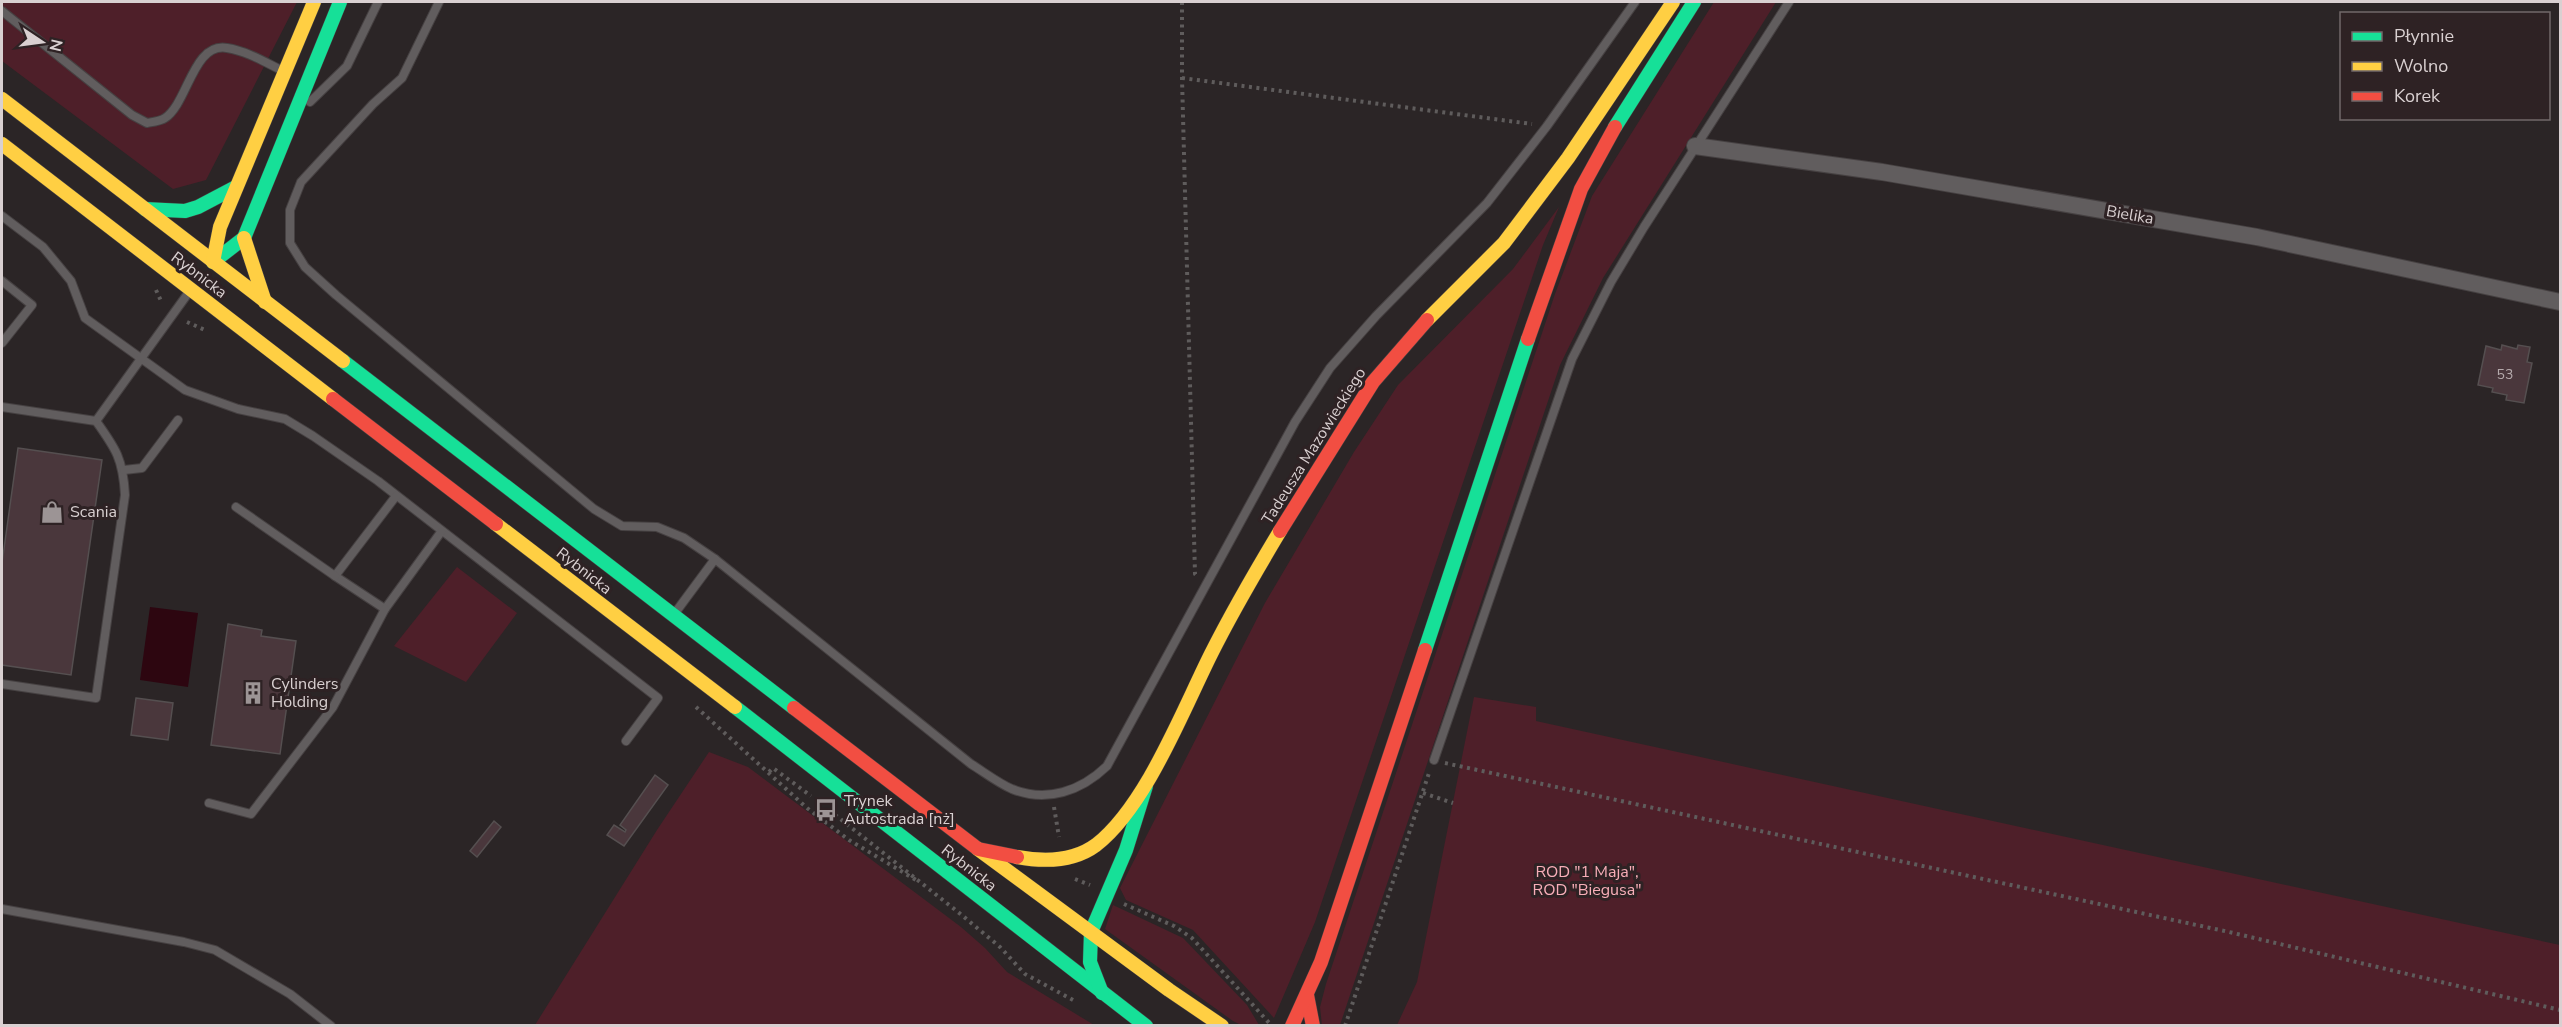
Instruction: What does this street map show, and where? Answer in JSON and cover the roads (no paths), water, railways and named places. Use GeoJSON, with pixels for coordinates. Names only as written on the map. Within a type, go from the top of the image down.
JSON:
{"type":"FeatureCollection","features":[{"type":"Feature","properties":{"kind":"main road"},"geometry":{"type":"LineString","coordinates":[[202,275],[236,187],[314,2]]}},
{"type":"Feature","properties":{"kind":"main road"},"geometry":{"type":"LineString","coordinates":[[202,275],[244,238],[340,2]]}},
{"type":"Feature","properties":{"kind":"main road","name":"Tadeusza Mazowieckiego"},"geometry":{"type":"LineString","coordinates":[[1091,932],[1126,850],[1147,782],[1214,648],[1264,558],[1351,414],[1404,344],[1504,243],[1568,158],[1673,2]]}},
{"type":"Feature","properties":{"kind":"main road"},"geometry":{"type":"LineString","coordinates":[[1292,1026],[1321,962],[1539,306],[1581,189],[1612,131],[1694,2]]}},
{"type":"Feature","properties":{"kind":"main road"},"geometry":{"type":"LineString","coordinates":[[2,99],[145,209],[202,275]]}},
{"type":"Feature","properties":{"kind":"main road","name":"Rybnicka"},"geometry":{"type":"LineString","coordinates":[[2,144],[202,275],[898,833],[1146,1026]]}},
{"type":"Feature","properties":{"kind":"main road"},"geometry":{"type":"LineString","coordinates":[[145,209],[185,211],[236,187]]}},
{"type":"Feature","properties":{"kind":"main road"},"geometry":{"type":"LineString","coordinates":[[244,238],[265,302]]}},
{"type":"Feature","properties":{"kind":"main road","name":"Rybnicka"},"geometry":{"type":"LineString","coordinates":[[202,275],[265,302],[978,849],[1160,984],[1222,1026]]}},
{"type":"Feature","properties":{"kind":"main road"},"geometry":{"type":"LineString","coordinates":[[978,849],[1035,860],[1056,860],[1075,856],[1106,837],[1128,811],[1147,782]]}},
{"type":"Feature","properties":{"kind":"main road"},"geometry":{"type":"LineString","coordinates":[[1091,932],[1090,962],[1102,993]]}},
{"type":"Feature","properties":{"kind":"main road"},"geometry":{"type":"LineString","coordinates":[[1307,995],[1313,1026]]}},
{"type":"Feature","properties":{"kind":"street","name":"Bielika"},"geometry":{"type":"LineString","coordinates":[[1695,146],[1882,172],[2257,237],[2560,302]]}},
{"type":"Feature","properties":{"kind":"lane"},"geometry":{"type":"LineString","coordinates":[[284,135],[305,107],[346,66],[378,2]]}},
{"type":"Feature","properties":{"kind":"lane"},"geometry":{"type":"LineString","coordinates":[[439,2],[402,78],[373,104],[301,182],[290,210],[290,243],[305,267],[594,509],[622,526],[657,527],[684,538],[715,559],[971,764],[1011,789],[1030,794],[1053,795],[1073,790],[1092,781],[1107,766],[1295,422],[1330,368],[1376,316],[1487,203],[1547,126],[1635,2]]}},
{"type":"Feature","properties":{"kind":"lane"},"geometry":{"type":"LineString","coordinates":[[1434,760],[1572,359],[1611,282],[1788,2]]}},
{"type":"Feature","properties":{"kind":"lane"},"geometry":{"type":"LineString","coordinates":[[2,11],[132,115],[147,123],[165,118],[175,107],[204,56],[213,50],[225,47],[242,52],[285,72]]}},
{"type":"Feature","properties":{"kind":"lane"},"geometry":{"type":"LineString","coordinates":[[2,216],[43,247],[71,281],[85,318],[185,390],[238,409],[285,419],[341,455],[658,698],[626,741]]}},
{"type":"Feature","properties":{"kind":"lane"},"geometry":{"type":"LineString","coordinates":[[96,421],[202,275]]}},
{"type":"Feature","properties":{"kind":"lane"},"geometry":{"type":"LineString","coordinates":[[2,281],[32,305],[2,343]]}},
{"type":"Feature","properties":{"kind":"lane"},"geometry":{"type":"LineString","coordinates":[[2,407],[96,421],[116,450],[124,470],[125,495],[96,698],[2,684]]}},
{"type":"Feature","properties":{"kind":"lane"},"geometry":{"type":"LineString","coordinates":[[124,470],[142,468],[178,420]]}},
{"type":"Feature","properties":{"kind":"lane"},"geometry":{"type":"LineString","coordinates":[[335,576],[396,496]]}},
{"type":"Feature","properties":{"kind":"lane"},"geometry":{"type":"LineString","coordinates":[[236,507],[385,609]]}},
{"type":"Feature","properties":{"kind":"lane"},"geometry":{"type":"LineString","coordinates":[[209,802],[251,814],[333,707],[385,609],[441,532]]}},
{"type":"Feature","properties":{"kind":"lane"},"geometry":{"type":"LineString","coordinates":[[674,616],[715,559]]}},
{"type":"Feature","properties":{"kind":"lane"},"geometry":{"type":"LineString","coordinates":[[2,909],[184,942],[215,950],[290,994],[331,1026]]}},
{"type":"Feature","properties":{"kind":"place","name":"Scania"},"geometry":{"type":"Point","coordinates":[52,512]}},
{"type":"Feature","properties":{"kind":"place","name":"Cylinders Holding"},"geometry":{"type":"Point","coordinates":[253,693]}},
{"type":"Feature","properties":{"kind":"place","name":"Trynek Autostrada [nż]"},"geometry":{"type":"Point","coordinates":[826,810]}},
{"type":"Feature","properties":{"kind":"park label","name":"ROD \"1 Maja\", ROD \"Biegusa\""},"geometry":{"type":"Point","coordinates":[1587,881]}}]}
